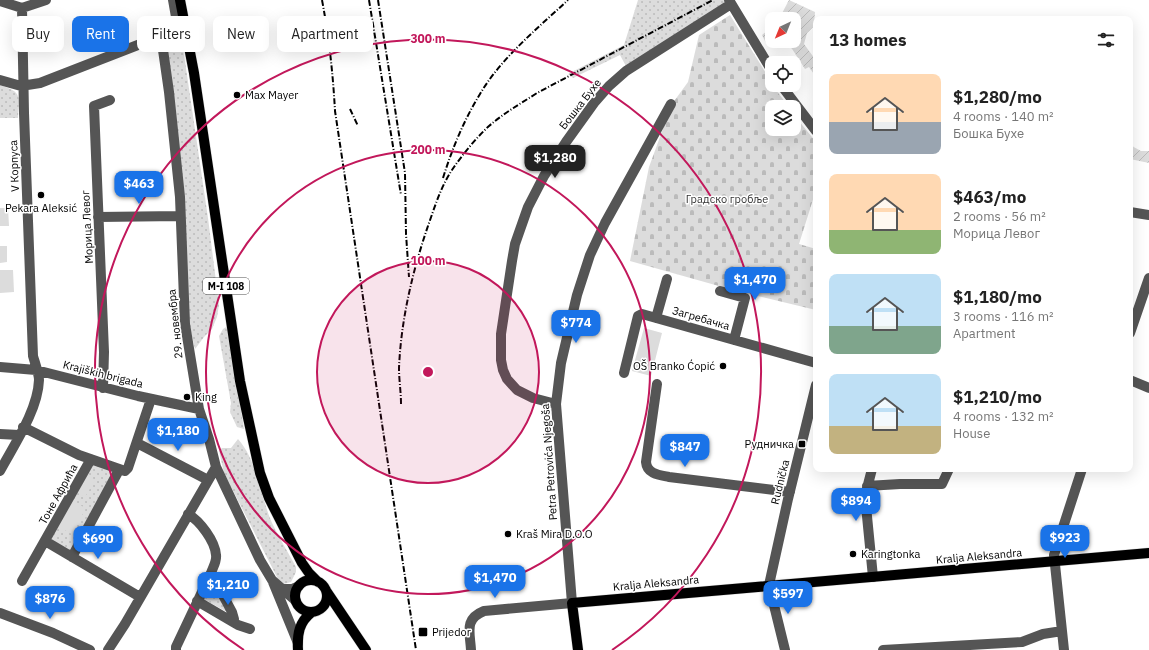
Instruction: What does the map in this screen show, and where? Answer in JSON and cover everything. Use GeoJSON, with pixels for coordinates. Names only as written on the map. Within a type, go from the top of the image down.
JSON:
{"type":"FeatureCollection","features":[{"type":"Feature","properties":{"kind":"main road","name":"M-I 108"},"geometry":{"type":"LineString","coordinates":[[180,0],[181,16]]}},
{"type":"Feature","properties":{"kind":"main road","name":"M-I 108"},"geometry":{"type":"LineString","coordinates":[[186,52],[240,381],[260,473],[269,498],[302,563],[309,573],[323,585],[366,650]]}},
{"type":"Feature","properties":{"kind":"main road","name":"Kralja Aleksandra"},"geometry":{"type":"LineString","coordinates":[[572,603],[1149,553]]}},
{"type":"Feature","properties":{"kind":"main road","name":"M-I 108"},"geometry":{"type":"LineString","coordinates":[[297,603],[295,595],[301,584],[302,563]]}},
{"type":"Feature","properties":{"kind":"main road"},"geometry":{"type":"LineString","coordinates":[[301,584],[313,580],[318,582]]}},
{"type":"Feature","properties":{"kind":"main road"},"geometry":{"type":"LineString","coordinates":[[322,609],[327,600],[327,592]]}},
{"type":"Feature","properties":{"kind":"main road"},"geometry":{"type":"LineString","coordinates":[[297,603],[300,626]]}},
{"type":"Feature","properties":{"kind":"main road"},"geometry":{"type":"LineString","coordinates":[[297,603],[302,609],[312,612]]}},
{"type":"Feature","properties":{"kind":"main road","name":"Petra Petrovića Njegoša"},"geometry":{"type":"LineString","coordinates":[[572,603],[578,650]]}},
{"type":"Feature","properties":{"kind":"main road"},"geometry":{"type":"LineString","coordinates":[[298,646],[300,626],[305,617],[312,612],[322,609],[342,615]]}},
{"type":"Feature","properties":{"kind":"street"},"geometry":{"type":"LineString","coordinates":[[0,2],[22,8],[46,0]]}},
{"type":"Feature","properties":{"kind":"street"},"geometry":{"type":"LineString","coordinates":[[173,0],[176,16]]}},
{"type":"Feature","properties":{"kind":"street"},"geometry":{"type":"LineString","coordinates":[[730,2],[765,60]]}},
{"type":"Feature","properties":{"kind":"street","name":"Бошка Бухе"},"geometry":{"type":"LineString","coordinates":[[556,404],[533,398],[517,390],[507,379],[501,360],[501,334],[512,261],[515,244],[528,207],[544,176],[566,142],[594,103],[609,86],[626,70],[730,2]]}},
{"type":"Feature","properties":{"kind":"street","name":"V Корпуса"},"geometry":{"type":"LineString","coordinates":[[0,471],[30,416],[39,379],[33,356],[22,8]]}},
{"type":"Feature","properties":{"kind":"street"},"geometry":{"type":"LineString","coordinates":[[0,80],[24,86],[40,83],[137,45]]}},
{"type":"Feature","properties":{"kind":"street","name":"29. новембра"},"geometry":{"type":"LineString","coordinates":[[163,52],[175,150],[180,216],[185,324],[199,409],[216,467],[260,560],[272,580],[284,589],[297,603]]}},
{"type":"Feature","properties":{"kind":"street"},"geometry":{"type":"LineString","coordinates":[[786,92],[813,127]]}},
{"type":"Feature","properties":{"kind":"street","name":"Морица Левог"},"geometry":{"type":"LineString","coordinates":[[103,388],[104,352],[94,106],[110,100]]}},
{"type":"Feature","properties":{"kind":"street","name":"Petra Petrovića Njegoša"},"geometry":{"type":"LineString","coordinates":[[572,603],[556,404],[561,363],[577,295],[590,255],[605,223],[671,104]]}},
{"type":"Feature","properties":{"kind":"street"},"geometry":{"type":"LineString","coordinates":[[1133,212],[1149,215]]}},
{"type":"Feature","properties":{"kind":"street"},"geometry":{"type":"LineString","coordinates":[[98,217],[180,216]]}},
{"type":"Feature","properties":{"kind":"street"},"geometry":{"type":"LineString","coordinates":[[1133,329],[1145,307],[1149,278]]}},
{"type":"Feature","properties":{"kind":"street"},"geometry":{"type":"LineString","coordinates":[[656,318],[667,279]]}},
{"type":"Feature","properties":{"kind":"street"},"geometry":{"type":"LineString","coordinates":[[720,291],[745,298],[734,340]]}},
{"type":"Feature","properties":{"kind":"street","name":"Загребачка"},"geometry":{"type":"LineString","coordinates":[[624,373],[638,316],[642,314],[813,362]]}},
{"type":"Feature","properties":{"kind":"street","name":"Krajiških brigada"},"geometry":{"type":"LineString","coordinates":[[0,367],[36,370],[103,388],[199,409]]}},
{"type":"Feature","properties":{"kind":"street"},"geometry":{"type":"LineString","coordinates":[[1133,381],[1149,388]]}},
{"type":"Feature","properties":{"kind":"street"},"geometry":{"type":"LineString","coordinates":[[657,384],[646,462],[647,467],[652,473],[668,477],[790,492]]}},
{"type":"Feature","properties":{"kind":"street","name":"Rudnička"},"geometry":{"type":"LineString","coordinates":[[769,585],[813,397]]}},
{"type":"Feature","properties":{"kind":"street"},"geometry":{"type":"LineString","coordinates":[[0,434],[21,431],[91,460],[125,471],[128,468],[151,399]]}},
{"type":"Feature","properties":{"kind":"street"},"geometry":{"type":"LineString","coordinates":[[137,443],[208,480]]}},
{"type":"Feature","properties":{"kind":"street","name":"Тоне Афрића"},"geometry":{"type":"LineString","coordinates":[[22,581],[91,460]]}},
{"type":"Feature","properties":{"kind":"street"},"geometry":{"type":"LineString","coordinates":[[108,650],[125,624],[216,467]]}},
{"type":"Feature","properties":{"kind":"street"},"geometry":{"type":"LineString","coordinates":[[72,557],[119,470]]}},
{"type":"Feature","properties":{"kind":"street"},"geometry":{"type":"LineString","coordinates":[[871,472],[865,496],[873,577]]}},
{"type":"Feature","properties":{"kind":"street"},"geometry":{"type":"LineString","coordinates":[[867,486],[942,484],[948,472]]}},
{"type":"Feature","properties":{"kind":"street"},"geometry":{"type":"LineString","coordinates":[[1064,650],[1054,555],[1081,472]]}},
{"type":"Feature","properties":{"kind":"street"},"geometry":{"type":"LineString","coordinates":[[176,650],[176,647],[216,562],[215,549],[205,530],[188,514]]}},
{"type":"Feature","properties":{"kind":"street","name":"Тоне Афрића"},"geometry":{"type":"LineString","coordinates":[[46,541],[140,597]]}},
{"type":"Feature","properties":{"kind":"street"},"geometry":{"type":"LineString","coordinates":[[211,573],[232,612],[234,619],[233,622]]}},
{"type":"Feature","properties":{"kind":"street"},"geometry":{"type":"LineString","coordinates":[[272,580],[298,646]]}},
{"type":"Feature","properties":{"kind":"street"},"geometry":{"type":"LineString","coordinates":[[284,589],[292,589],[301,584]]}},
{"type":"Feature","properties":{"kind":"street"},"geometry":{"type":"LineString","coordinates":[[769,585],[785,650]]}},
{"type":"Feature","properties":{"kind":"street"},"geometry":{"type":"LineString","coordinates":[[197,601],[233,622],[250,629]]}},
{"type":"Feature","properties":{"kind":"street"},"geometry":{"type":"LineString","coordinates":[[472,650],[469,623],[473,617],[479,613],[484,611],[572,603]]}},
{"type":"Feature","properties":{"kind":"street"},"geometry":{"type":"LineString","coordinates":[[0,613],[52,633],[90,650]]}},
{"type":"Feature","properties":{"kind":"street"},"geometry":{"type":"LineString","coordinates":[[883,650],[1022,642],[1043,634],[1062,631]]}},
{"type":"Feature","properties":{"kind":"green space"},"geometry":{"type":"Polygon","coordinates":[[[638,0],[727,0],[717,12],[627,68],[620,55],[573,78],[568,74],[624,45],[638,0]]]}},
{"type":"Feature","properties":{"kind":"green space"},"geometry":{"type":"Polygon","coordinates":[[[789,0],[815,12],[815,16],[813,16],[813,27],[807,33],[804,44],[813,56],[813,73],[809,67],[805,69],[801,63],[801,56],[797,56],[792,48],[801,48],[801,12],[783,12],[789,0]]]}},
{"type":"Feature","properties":{"kind":"green space","name":"Градско гробље"},"geometry":{"type":"Polygon","coordinates":[[[730,15],[765,72],[765,92],[777,92],[784,100],[765,100],[765,136],[801,136],[801,124],[813,138],[813,200],[799,244],[813,248],[813,309],[733,290],[630,261],[649,167],[672,104],[688,82],[699,35],[730,15]]]}},
{"type":"Feature","properties":{"kind":"green space"},"geometry":{"type":"Polygon","coordinates":[[[765,33],[765,41],[762,35],[765,33]]]}},
{"type":"Feature","properties":{"kind":"green space"},"geometry":{"type":"Polygon","coordinates":[[[167,52],[184,52],[219,305],[217,317],[212,329],[195,349],[190,328],[167,52]]]}},
{"type":"Feature","properties":{"kind":"green space"},"geometry":{"type":"Polygon","coordinates":[[[0,85],[13,90],[18,96],[18,118],[0,118],[0,85]]]}},
{"type":"Feature","properties":{"kind":"green space"},"geometry":{"type":"Polygon","coordinates":[[[1133,147],[1141,151],[1149,151],[1149,163],[1133,160],[1133,147]]]}},
{"type":"Feature","properties":{"kind":"green space"},"geometry":{"type":"Polygon","coordinates":[[[0,208],[8,208],[9,226],[0,226],[0,208]]]}},
{"type":"Feature","properties":{"kind":"green space"},"geometry":{"type":"Polygon","coordinates":[[[0,246],[7,246],[7,262],[0,263],[0,246]]]}},
{"type":"Feature","properties":{"kind":"green space"},"geometry":{"type":"Polygon","coordinates":[[[0,270],[13,270],[14,292],[0,293],[0,270]]]}},
{"type":"Feature","properties":{"kind":"green space"},"geometry":{"type":"Polygon","coordinates":[[[228,326],[244,429],[237,427],[230,412],[231,403],[219,336],[223,329],[228,326]]]}},
{"type":"Feature","properties":{"kind":"green space"},"geometry":{"type":"Polygon","coordinates":[[[644,328],[662,333],[651,376],[632,371],[644,328]]]}},
{"type":"Feature","properties":{"kind":"green space"},"geometry":{"type":"Polygon","coordinates":[[[238,439],[250,458],[272,523],[296,567],[296,572],[291,582],[284,584],[278,579],[224,473],[219,451],[222,448],[231,448],[238,439]]]}},
{"type":"Feature","properties":{"kind":"green space"},"geometry":{"type":"Polygon","coordinates":[[[97,463],[109,468],[113,476],[74,549],[68,553],[53,544],[51,536],[91,466],[97,463]]]}},
{"type":"Feature","properties":{"kind":"green space"},"geometry":{"type":"Polygon","coordinates":[[[86,474],[95,480],[85,497],[76,492],[86,474]]]}},
{"type":"Feature","properties":{"kind":"green space"},"geometry":{"type":"Polygon","coordinates":[[[71,501],[86,508],[72,534],[57,526],[71,501]]]}},
{"type":"Feature","properties":{"kind":"green space"},"geometry":{"type":"Polygon","coordinates":[[[211,580],[229,613],[203,599],[211,580]]]}},
{"type":"Feature","properties":{"kind":"railway"},"geometry":{"type":"LineString","coordinates":[[322,0],[327,28],[335,111],[416,650]]}},
{"type":"Feature","properties":{"kind":"railway"},"geometry":{"type":"LineString","coordinates":[[369,0],[401,195]]}},
{"type":"Feature","properties":{"kind":"railway"},"geometry":{"type":"LineString","coordinates":[[378,0],[405,173],[406,234],[409,277]]}},
{"type":"Feature","properties":{"kind":"railway"},"geometry":{"type":"LineString","coordinates":[[443,178],[450,156],[464,124],[474,104],[498,68],[568,0]]}},
{"type":"Feature","properties":{"kind":"railway"},"geometry":{"type":"LineString","coordinates":[[401,404],[399,368],[400,350],[405,313],[413,276],[434,208],[446,180],[462,156],[489,126],[537,93],[713,0]]}},
{"type":"Feature","properties":{"kind":"railway"},"geometry":{"type":"LineString","coordinates":[[350,109],[358,126]]}},
{"type":"Feature","properties":{"kind":"place","name":"Max Mayer"},"geometry":{"type":"Point","coordinates":[237,95]}},
{"type":"Feature","properties":{"kind":"place","name":"Pekara Aleksić"},"geometry":{"type":"Point","coordinates":[41,195]}},
{"type":"Feature","properties":{"kind":"place","name":"OŠ Branko Ćopić"},"geometry":{"type":"Point","coordinates":[723,366]}},
{"type":"Feature","properties":{"kind":"place","name":"King"},"geometry":{"type":"Point","coordinates":[187,397]}},
{"type":"Feature","properties":{"kind":"place","name":"Рудничка"},"geometry":{"type":"Point","coordinates":[802,444]}},
{"type":"Feature","properties":{"kind":"place","name":"Kraš Mira D.O.O"},"geometry":{"type":"Point","coordinates":[508,534]}},
{"type":"Feature","properties":{"kind":"place","name":"Karingtonka"},"geometry":{"type":"Point","coordinates":[853,554]}},
{"type":"Feature","properties":{"kind":"place","name":"Prijedor"},"geometry":{"type":"Point","coordinates":[423,632]}}]}
